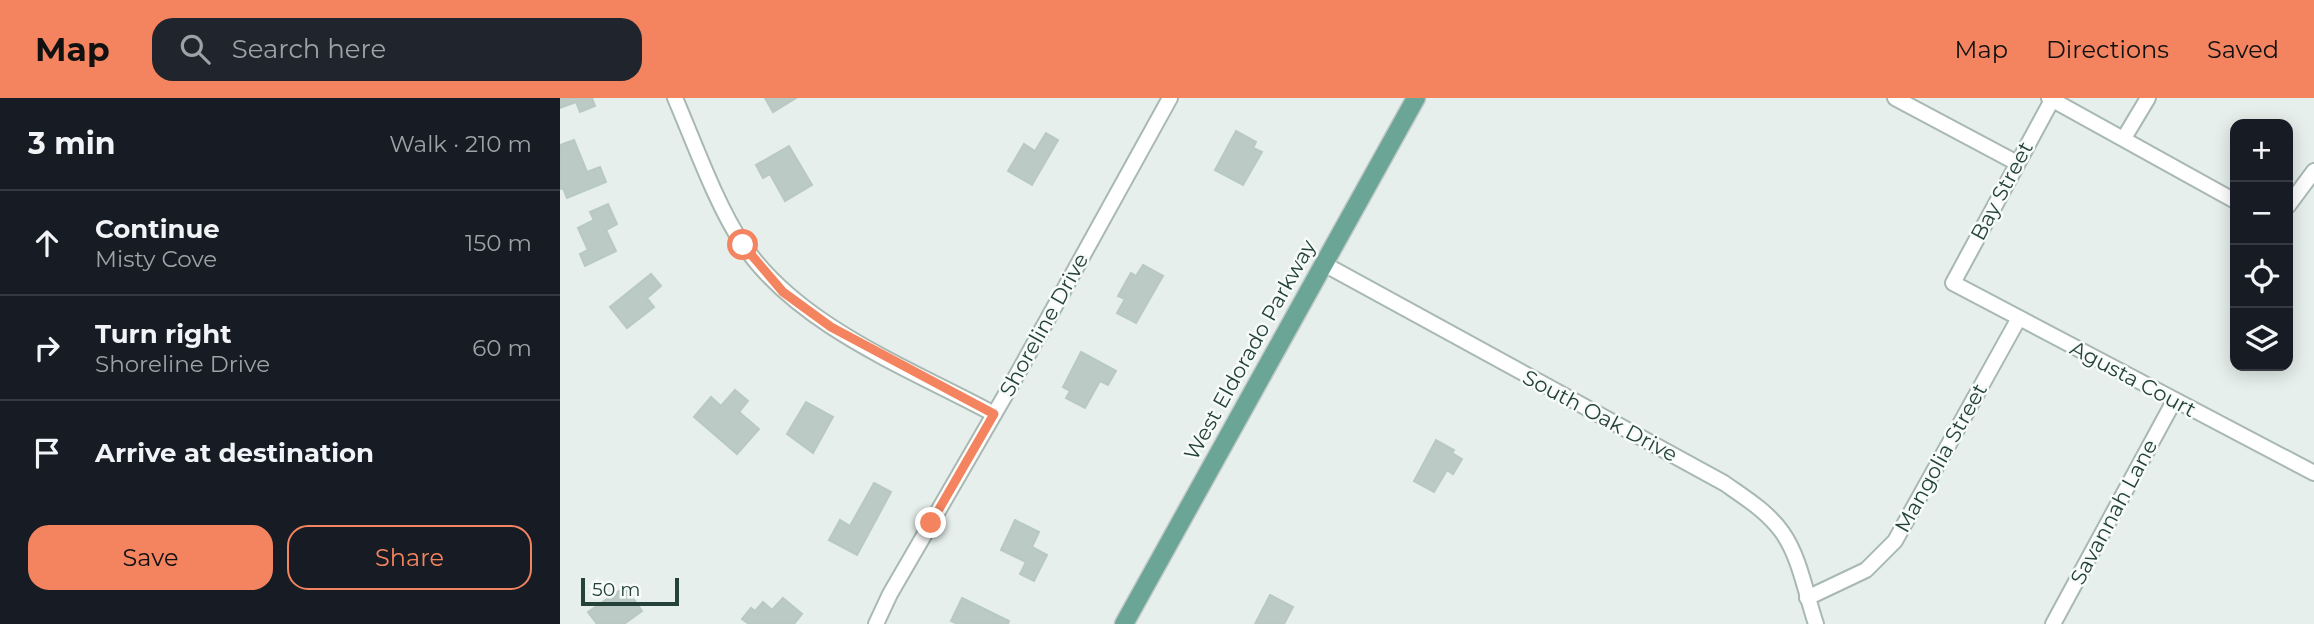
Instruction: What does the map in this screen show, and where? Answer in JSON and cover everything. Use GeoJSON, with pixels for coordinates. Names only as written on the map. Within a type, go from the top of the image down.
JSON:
{"type":"FeatureCollection","features":[{"type":"Feature","properties":{"kind":"main road","name":"West Eldorado Parkway"},"geometry":{"type":"LineString","coordinates":[[1124,624],[1416,98]]}},
{"type":"Feature","properties":{"kind":"street"},"geometry":{"type":"LineString","coordinates":[[674,98],[741,242],[783,292],[831,327],[994,414]]}},
{"type":"Feature","properties":{"kind":"street","name":"Shoreline Drive"},"geometry":{"type":"LineString","coordinates":[[876,624],[890,594],[1170,98]]}},
{"type":"Feature","properties":{"kind":"street"},"geometry":{"type":"LineString","coordinates":[[1895,98],[2017,163]]}},
{"type":"Feature","properties":{"kind":"street"},"geometry":{"type":"LineString","coordinates":[[2124,138],[2148,98]]}},
{"type":"Feature","properties":{"kind":"street"},"geometry":{"type":"LineString","coordinates":[[2050,99],[2230,198]]}},
{"type":"Feature","properties":{"kind":"street","name":"Bay Street"},"geometry":{"type":"LineString","coordinates":[[1953,283],[2050,99]]}},
{"type":"Feature","properties":{"kind":"street"},"geometry":{"type":"LineString","coordinates":[[2293,199],[2314,171]]}},
{"type":"Feature","properties":{"kind":"street","name":"South Oak Drive"},"geometry":{"type":"LineString","coordinates":[[1324,264],[1733,489],[1759,507],[1782,532],[1815,624]]}},
{"type":"Feature","properties":{"kind":"street","name":"Agusta Court"},"geometry":{"type":"LineString","coordinates":[[1953,283],[2314,473]]}},
{"type":"Feature","properties":{"kind":"street","name":"Mangolia Street"},"geometry":{"type":"LineString","coordinates":[[1807,598],[1866,570],[1895,541],[2019,318]]}},
{"type":"Feature","properties":{"kind":"street","name":"Savannah Lane"},"geometry":{"type":"LineString","coordinates":[[2053,624],[2174,401]]}},
{"type":"Feature","properties":{"kind":"building"},"geometry":{"type":"Polygon","coordinates":[[[560,98],[592,98],[595,106],[580,112],[576,102],[560,108],[560,98]]]}},
{"type":"Feature","properties":{"kind":"building"},"geometry":{"type":"Polygon","coordinates":[[[765,98],[796,98],[773,112],[765,98]]]}},
{"type":"Feature","properties":{"kind":"building"},"geometry":{"type":"Polygon","coordinates":[[[1236,131],[1256,142],[1253,148],[1262,152],[1243,185],[1215,170],[1236,131]]]}},
{"type":"Feature","properties":{"kind":"building"},"geometry":{"type":"Polygon","coordinates":[[[1046,133],[1058,140],[1032,185],[1008,171],[1024,144],[1035,151],[1046,133]]]}},
{"type":"Feature","properties":{"kind":"building"},"geometry":{"type":"Polygon","coordinates":[[[574,140],[587,172],[600,167],[606,182],[567,198],[563,188],[560,189],[560,145],[574,140]]]}},
{"type":"Feature","properties":{"kind":"building"},"geometry":{"type":"Polygon","coordinates":[[[789,146],[812,185],[785,201],[770,174],[763,178],[756,165],[789,146]]]}},
{"type":"Feature","properties":{"kind":"building"},"geometry":{"type":"Polygon","coordinates":[[[608,204],[617,224],[606,230],[616,251],[585,266],[580,254],[588,250],[578,228],[594,220],[590,212],[608,204]]]}},
{"type":"Feature","properties":{"kind":"building"},"geometry":{"type":"Polygon","coordinates":[[[1143,265],[1163,276],[1136,323],[1117,313],[1125,299],[1118,296],[1131,273],[1136,276],[1143,265]]]}},
{"type":"Feature","properties":{"kind":"building"},"geometry":{"type":"Polygon","coordinates":[[[651,274],[661,286],[647,298],[654,307],[627,328],[610,307],[651,274]]]}},
{"type":"Feature","properties":{"kind":"building"},"geometry":{"type":"Polygon","coordinates":[[[1081,352],[1116,371],[1108,385],[1100,381],[1085,408],[1066,398],[1070,391],[1063,387],[1081,352]]]}},
{"type":"Feature","properties":{"kind":"building"},"geometry":{"type":"Polygon","coordinates":[[[735,390],[748,401],[739,412],[759,429],[737,454],[694,417],[711,397],[721,406],[735,390]]]}},
{"type":"Feature","properties":{"kind":"building"},"geometry":{"type":"Polygon","coordinates":[[[806,402],[833,417],[813,453],[787,434],[806,402]]]}},
{"type":"Feature","properties":{"kind":"building"},"geometry":{"type":"Polygon","coordinates":[[[1436,440],[1454,450],[1452,453],[1462,459],[1453,474],[1447,470],[1434,492],[1414,481],[1436,440]]]}},
{"type":"Feature","properties":{"kind":"building"},"geometry":{"type":"Polygon","coordinates":[[[874,483],[891,492],[857,555],[829,540],[840,520],[850,526],[874,483]]]}},
{"type":"Feature","properties":{"kind":"building"},"geometry":{"type":"Polygon","coordinates":[[[1015,520],[1039,532],[1032,547],[1047,555],[1034,581],[1020,574],[1026,562],[1001,550],[1015,520]]]}},
{"type":"Feature","properties":{"kind":"building"},"geometry":{"type":"Polygon","coordinates":[[[625,587],[642,611],[624,624],[597,624],[588,612],[625,587]]]}},
{"type":"Feature","properties":{"kind":"building"},"geometry":{"type":"Polygon","coordinates":[[[1270,595],[1293,607],[1284,624],[1255,624],[1270,595]]]}},
{"type":"Feature","properties":{"kind":"building"},"geometry":{"type":"Polygon","coordinates":[[[783,598],[802,614],[794,624],[749,624],[742,619],[751,608],[755,611],[763,602],[772,610],[783,598]]]}},
{"type":"Feature","properties":{"kind":"building"},"geometry":{"type":"Polygon","coordinates":[[[962,598],[1009,621],[1008,624],[958,624],[951,621],[962,598]]]}},
{"type":"Feature","properties":{"kind":"route"},"geometry":{"type":"LineString","coordinates":[[743,245],[783,292],[831,327],[994,414],[931,523]]}}]}
